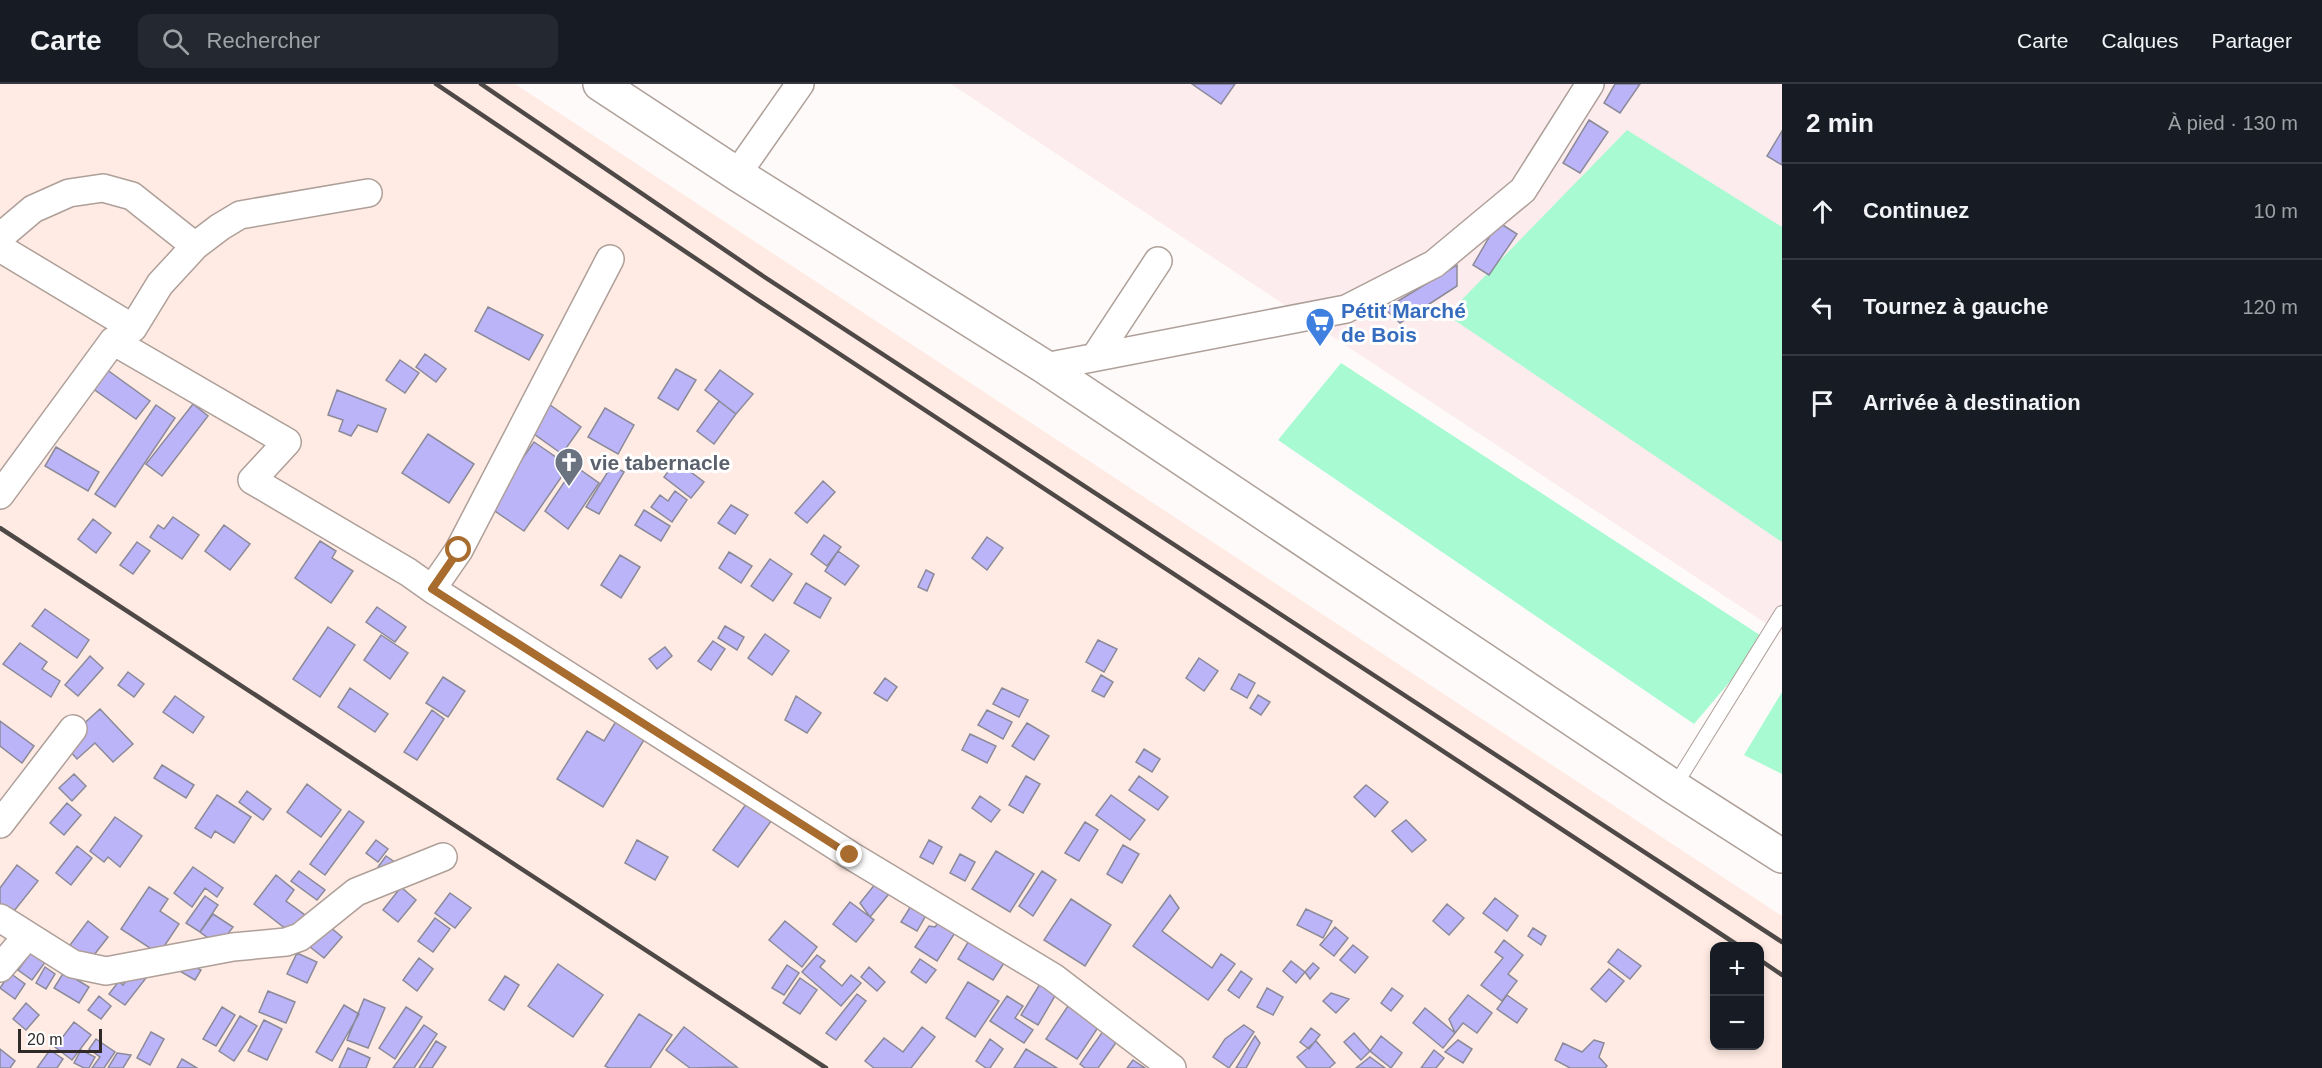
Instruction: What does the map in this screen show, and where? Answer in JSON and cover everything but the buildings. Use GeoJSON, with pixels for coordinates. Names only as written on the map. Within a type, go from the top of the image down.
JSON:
{"type":"FeatureCollection","features":[{"type":"Feature","properties":{"kind":"main road"},"geometry":{"type":"LineString","coordinates":[[600,84],[737,174],[1045,367],[1674,787],[1782,856]]}},
{"type":"Feature","properties":{"kind":"street"},"geometry":{"type":"LineString","coordinates":[[737,174],[800,84]]}},
{"type":"Feature","properties":{"kind":"street"},"geometry":{"type":"LineString","coordinates":[[1045,367],[1346,309],[1434,264],[1523,190],[1590,84]]}},
{"type":"Feature","properties":{"kind":"street"},"geometry":{"type":"LineString","coordinates":[[0,237],[33,209],[69,193],[103,188],[132,196],[195,246]]}},
{"type":"Feature","properties":{"kind":"street"},"geometry":{"type":"LineString","coordinates":[[0,495],[160,284],[195,246],[240,215],[368,193]]}},
{"type":"Feature","properties":{"kind":"street"},"geometry":{"type":"LineString","coordinates":[[0,248],[123,335],[287,442],[252,480],[408,572],[850,855],[1053,977],[1172,1068]]}},
{"type":"Feature","properties":{"kind":"street"},"geometry":{"type":"LineString","coordinates":[[432,589],[459,550],[610,259]]}},
{"type":"Feature","properties":{"kind":"street"},"geometry":{"type":"LineString","coordinates":[[1095,357],[1158,261]]}},
{"type":"Feature","properties":{"kind":"street"},"geometry":{"type":"LineString","coordinates":[[0,824],[73,729]]}},
{"type":"Feature","properties":{"kind":"street"},"geometry":{"type":"LineString","coordinates":[[0,918],[73,964],[106,971],[233,948],[286,942],[300,937],[356,892],[443,857]]}},
{"type":"Feature","properties":{"kind":"street"},"geometry":{"type":"LineString","coordinates":[[0,968],[27,936]]}},
{"type":"Feature","properties":{"kind":"lane"},"geometry":{"type":"LineString","coordinates":[[1674,787],[1782,613]]}},
{"type":"Feature","properties":{"kind":"shaded area"},"geometry":{"type":"Polygon","coordinates":[[[0,84],[515,84],[1782,916],[1782,1068],[0,1068],[0,84]]]}},
{"type":"Feature","properties":{"kind":"shaded area"},"geometry":{"type":"Polygon","coordinates":[[[951,84],[1782,84],[1782,634],[951,84]]]}},
{"type":"Feature","properties":{"kind":"green space"},"geometry":{"type":"Polygon","coordinates":[[[1627,130],[1782,227],[1782,542],[1447,315],[1627,130]]]}},
{"type":"Feature","properties":{"kind":"green space"},"geometry":{"type":"Polygon","coordinates":[[[1341,363],[1766,639],[1694,724],[1278,440],[1341,363]]]}},
{"type":"Feature","properties":{"kind":"green space"},"geometry":{"type":"Polygon","coordinates":[[[1782,692],[1782,774],[1744,755],[1782,692]]]}},
{"type":"Feature","properties":{"kind":"railway"},"geometry":{"type":"LineString","coordinates":[[436,84],[750,295],[1733,942]]}},
{"type":"Feature","properties":{"kind":"railway"},"geometry":{"type":"LineString","coordinates":[[481,84],[763,276],[1782,942]]}},
{"type":"Feature","properties":{"kind":"railway"},"geometry":{"type":"LineString","coordinates":[[0,528],[826,1068]]}},
{"type":"Feature","properties":{"kind":"railway"},"geometry":{"type":"LineString","coordinates":[[1764,963],[1782,975]]}},
{"type":"Feature","properties":{"kind":"place","name":"Pétit Marché de Bois"},"geometry":{"type":"Point","coordinates":[1320,348]}},
{"type":"Feature","properties":{"kind":"place","name":"vie tabernacle"},"geometry":{"type":"Point","coordinates":[569,488]}},
{"type":"Feature","properties":{"kind":"route"},"geometry":{"type":"LineString","coordinates":[[459,550],[432,589],[850,855]]}}]}
